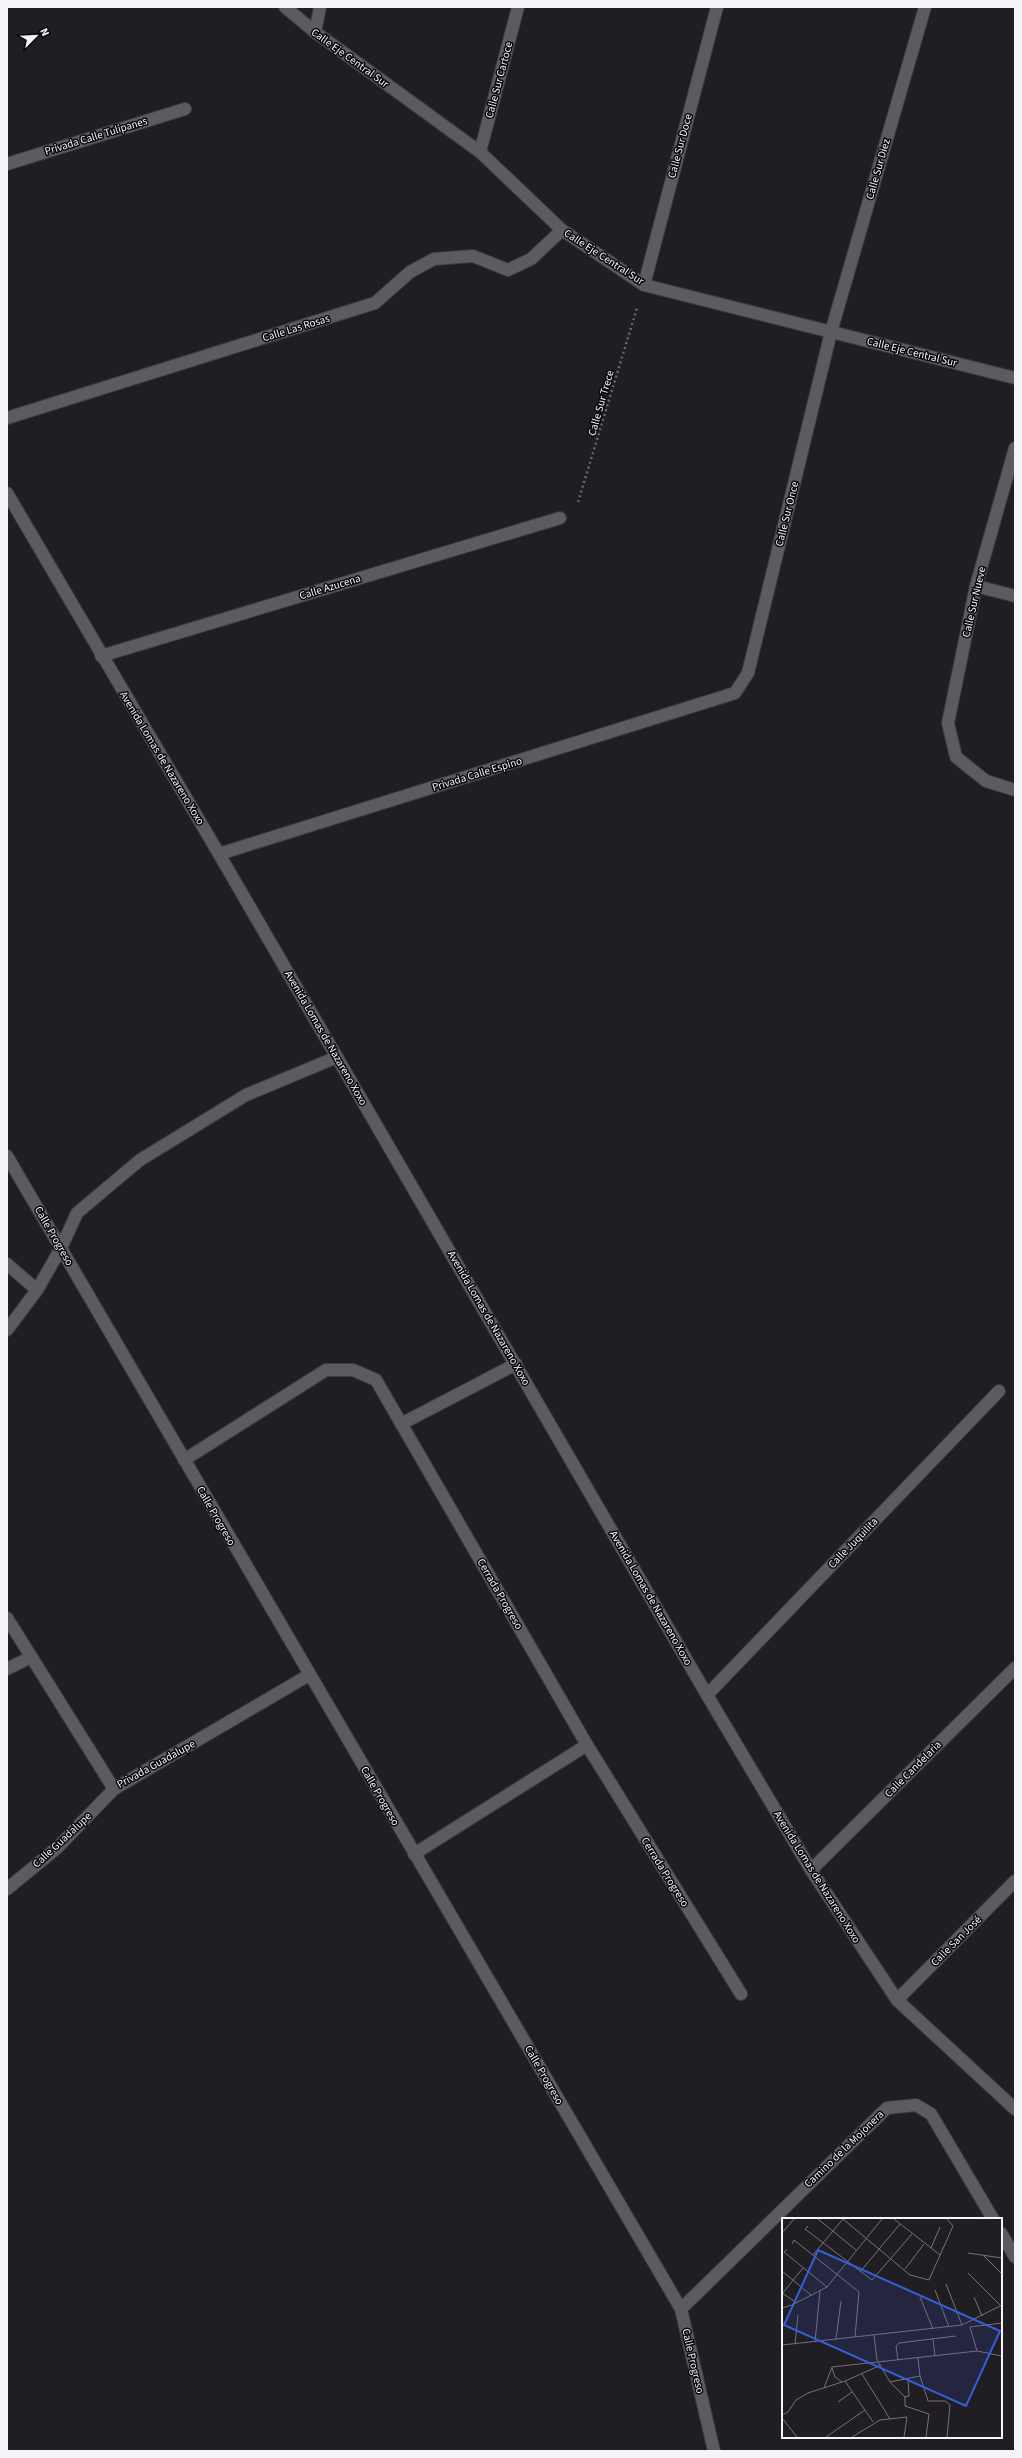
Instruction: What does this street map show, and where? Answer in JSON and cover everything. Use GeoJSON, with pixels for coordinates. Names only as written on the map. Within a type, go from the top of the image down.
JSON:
{"type":"FeatureCollection","features":[{"type":"Feature","properties":{"kind":"street","name":"Calle Eje Central Sur"},"geometry":{"type":"LineString","coordinates":[[285,7],[315,32],[480,152],[562,230],[644,285],[1015,378]]}},
{"type":"Feature","properties":{"kind":"street"},"geometry":{"type":"LineString","coordinates":[[315,32],[320,7]]}},
{"type":"Feature","properties":{"kind":"street","name":"Calle Sur Cartoce"},"geometry":{"type":"LineString","coordinates":[[480,152],[518,7]]}},
{"type":"Feature","properties":{"kind":"street","name":"Calle Sur Doce"},"geometry":{"type":"LineString","coordinates":[[644,285],[717,7]]}},
{"type":"Feature","properties":{"kind":"street","name":"Calle Sur Diez"},"geometry":{"type":"LineString","coordinates":[[831,332],[926,7]]}},
{"type":"Feature","properties":{"kind":"street","name":"Privada Calle Tulipanes"},"geometry":{"type":"LineString","coordinates":[[7,164],[185,109]]}},
{"type":"Feature","properties":{"kind":"street","name":"Calle Las Rosas"},"geometry":{"type":"LineString","coordinates":[[7,418],[375,303],[410,272],[434,259],[473,256],[508,270],[531,259],[562,230]]}},
{"type":"Feature","properties":{"kind":"street","name":"Calle Sur Once"},"geometry":{"type":"LineString","coordinates":[[735,693],[748,673],[831,332]]}},
{"type":"Feature","properties":{"kind":"street","name":"Calle Sur Nueve"},"geometry":{"type":"LineString","coordinates":[[1015,448],[976,586],[948,723],[956,757],[986,781],[1015,790]]}},
{"type":"Feature","properties":{"kind":"street","name":"Avenida Lomas de Nazareno Xoxo"},"geometry":{"type":"LineString","coordinates":[[7,493],[101,656],[219,854],[707,1695],[811,1870],[897,2000],[1015,2109]]}},
{"type":"Feature","properties":{"kind":"street","name":"Calle Azucena"},"geometry":{"type":"LineString","coordinates":[[101,656],[560,518]]}},
{"type":"Feature","properties":{"kind":"street"},"geometry":{"type":"LineString","coordinates":[[976,586],[1015,596]]}},
{"type":"Feature","properties":{"kind":"street","name":"Privada Calle Espino"},"geometry":{"type":"LineString","coordinates":[[219,854],[735,693]]}},
{"type":"Feature","properties":{"kind":"street"},"geometry":{"type":"LineString","coordinates":[[7,1330],[37,1290],[61,1248],[77,1214],[140,1160],[246,1095],[337,1057]]}},
{"type":"Feature","properties":{"kind":"street","name":"Calle Progreso"},"geometry":{"type":"LineString","coordinates":[[7,1156],[681,2309],[714,2451]]}},
{"type":"Feature","properties":{"kind":"street"},"geometry":{"type":"LineString","coordinates":[[7,1264],[37,1290]]}},
{"type":"Feature","properties":{"kind":"street"},"geometry":{"type":"LineString","coordinates":[[401,1424],[516,1364]]}},
{"type":"Feature","properties":{"kind":"street","name":"Cerrada Progreso"},"geometry":{"type":"LineString","coordinates":[[184,1460],[326,1370],[353,1370],[376,1380],[587,1744],[741,1994]]}},
{"type":"Feature","properties":{"kind":"street","name":"Calle Juquilita"},"geometry":{"type":"LineString","coordinates":[[707,1695],[999,1391]]}},
{"type":"Feature","properties":{"kind":"street","name":"Privada Guadalupe"},"geometry":{"type":"LineString","coordinates":[[7,1618],[114,1789],[309,1675]]}},
{"type":"Feature","properties":{"kind":"street"},"geometry":{"type":"LineString","coordinates":[[7,1669],[31,1657]]}},
{"type":"Feature","properties":{"kind":"street","name":"Calle Candelaria"},"geometry":{"type":"LineString","coordinates":[[811,1870],[1015,1668]]}},
{"type":"Feature","properties":{"kind":"street"},"geometry":{"type":"LineString","coordinates":[[414,1854],[587,1744]]}},
{"type":"Feature","properties":{"kind":"street","name":"Calle Guadalupe"},"geometry":{"type":"LineString","coordinates":[[7,1889],[57,1848],[114,1789]]}},
{"type":"Feature","properties":{"kind":"street","name":"Calle San José"},"geometry":{"type":"LineString","coordinates":[[897,2000],[1015,1881]]}},
{"type":"Feature","properties":{"kind":"street","name":"Camino de la Mojonera"},"geometry":{"type":"LineString","coordinates":[[681,2309],[887,2108],[916,2105],[931,2114],[992,2218]]}},
{"type":"Feature","properties":{"kind":"street"},"geometry":{"type":"LineString","coordinates":[[1002,2235],[1015,2257]]}},
{"type":"Feature","properties":{"kind":"path","name":"Calle Sur Trece"},"geometry":{"type":"LineString","coordinates":[[560,518],[580,500],[644,285]]}}]}
